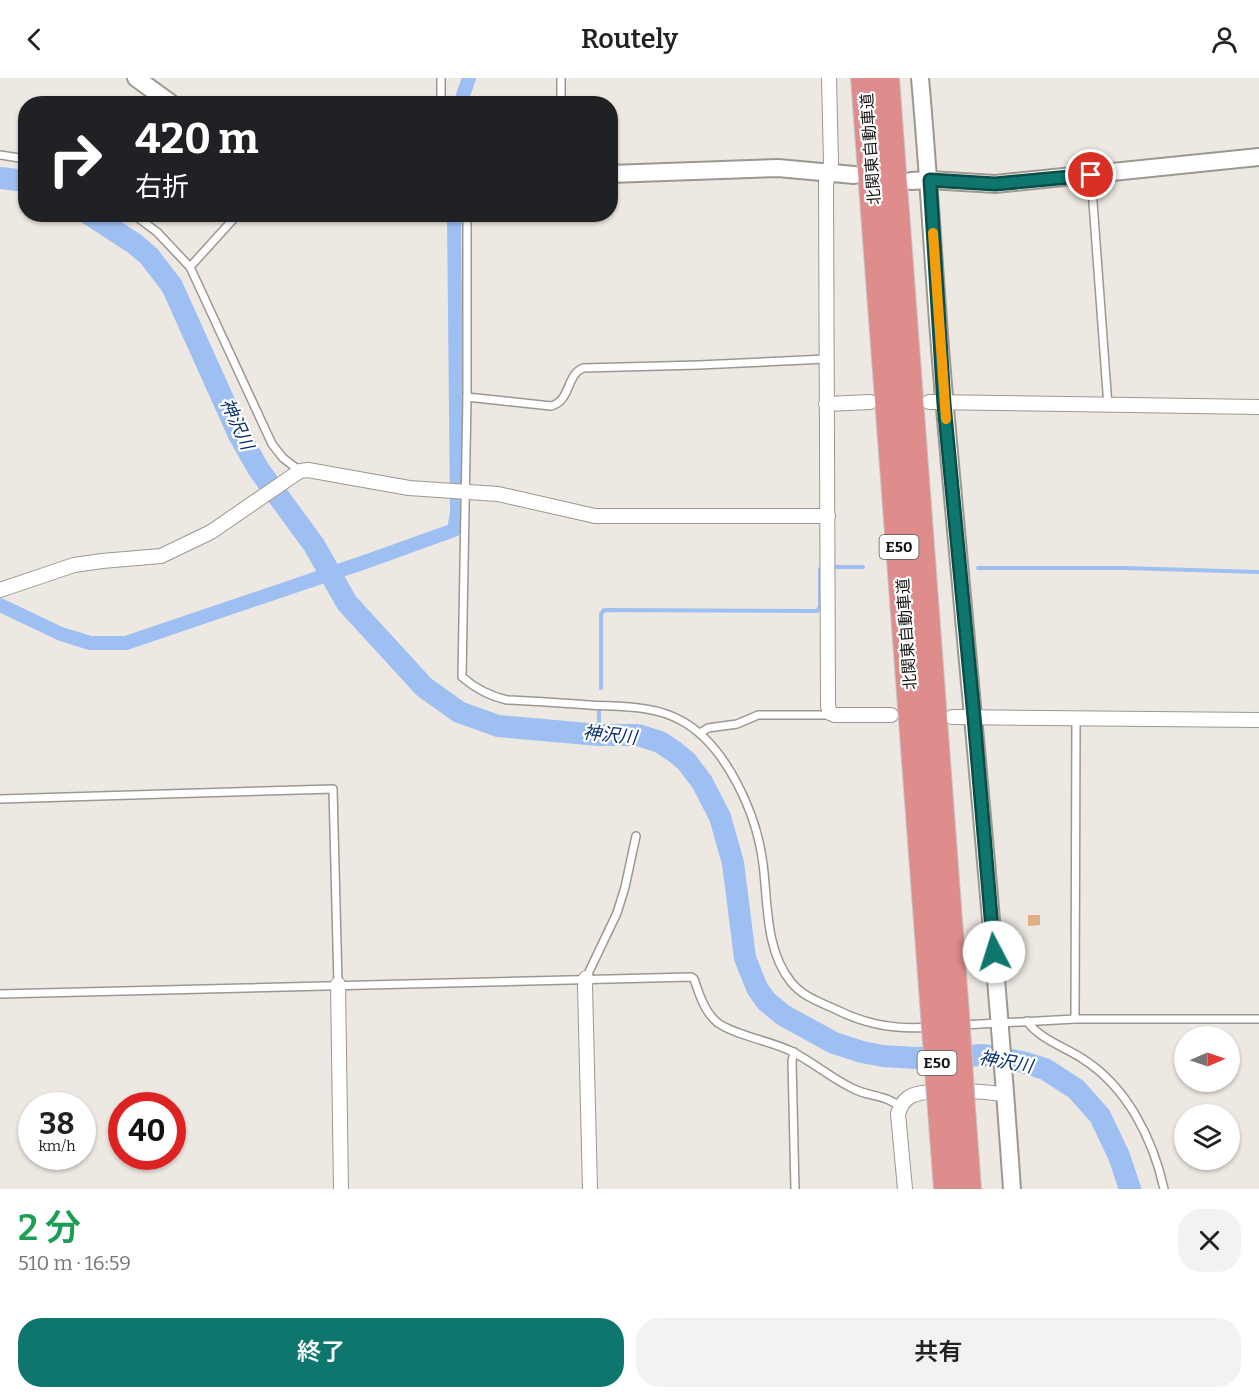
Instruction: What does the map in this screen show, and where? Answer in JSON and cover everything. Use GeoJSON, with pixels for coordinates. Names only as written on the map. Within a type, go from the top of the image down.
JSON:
{"type":"FeatureCollection","features":[{"type":"Feature","properties":{"kind":"highway","name":"北関東自動車道"},"geometry":{"type":"LineString","coordinates":[[864,78],[945,1014]]}},
{"type":"Feature","properties":{"kind":"highway","name":"北関東自動車道"},"geometry":{"type":"LineString","coordinates":[[886,78],[952,1109],[968,1189]]}},
{"type":"Feature","properties":{"kind":"highway","name":"北関東自動車道"},"geometry":{"type":"LineString","coordinates":[[947,1189],[952,1109]]}},
{"type":"Feature","properties":{"kind":"street"},"geometry":{"type":"LineString","coordinates":[[136,78],[161,96]]}},
{"type":"Feature","properties":{"kind":"street"},"geometry":{"type":"LineString","coordinates":[[827,78],[831,163],[826,183],[828,706],[830,713],[835,715],[891,716]]}},
{"type":"Feature","properties":{"kind":"street"},"geometry":{"type":"LineString","coordinates":[[920,78],[930,180],[937,403],[974,717],[1012,1189]]}},
{"type":"Feature","properties":{"kind":"street"},"geometry":{"type":"LineString","coordinates":[[911,182],[930,180],[995,184],[1259,157]]}},
{"type":"Feature","properties":{"kind":"street"},"geometry":{"type":"LineString","coordinates":[[618,174],[778,168],[854,175]]}},
{"type":"Feature","properties":{"kind":"street"},"geometry":{"type":"LineString","coordinates":[[826,404],[870,402]]}},
{"type":"Feature","properties":{"kind":"street"},"geometry":{"type":"LineString","coordinates":[[937,403],[1259,407]]}},
{"type":"Feature","properties":{"kind":"street"},"geometry":{"type":"LineString","coordinates":[[0,590],[74,565],[161,556],[212,532],[296,474],[320,471],[394,486],[498,494],[595,516],[828,516]]}},
{"type":"Feature","properties":{"kind":"street"},"geometry":{"type":"LineString","coordinates":[[952,717],[1259,720]]}},
{"type":"Feature","properties":{"kind":"street"},"geometry":{"type":"LineString","coordinates":[[586,978],[590,1189]]}},
{"type":"Feature","properties":{"kind":"street"},"geometry":{"type":"LineString","coordinates":[[338,984],[341,1189]]}},
{"type":"Feature","properties":{"kind":"street"},"geometry":{"type":"LineString","coordinates":[[905,1189],[898,1114],[907,1098],[924,1093],[977,1091],[1005,1095]]}},
{"type":"Feature","properties":{"kind":"lane"},"geometry":{"type":"LineString","coordinates":[[441,78],[441,96]]}},
{"type":"Feature","properties":{"kind":"lane"},"geometry":{"type":"LineString","coordinates":[[561,78],[561,96]]}},
{"type":"Feature","properties":{"kind":"lane"},"geometry":{"type":"LineString","coordinates":[[0,155],[18,158]]}},
{"type":"Feature","properties":{"kind":"lane"},"geometry":{"type":"LineString","coordinates":[[1091,175],[1108,406]]}},
{"type":"Feature","properties":{"kind":"lane"},"geometry":{"type":"LineString","coordinates":[[144,222],[157,232],[190,267],[269,437],[296,474]]}},
{"type":"Feature","properties":{"kind":"lane"},"geometry":{"type":"LineString","coordinates":[[190,267],[231,222]]}},
{"type":"Feature","properties":{"kind":"lane"},"geometry":{"type":"LineString","coordinates":[[467,222],[467,397],[459,492],[462,677],[476,689],[507,700],[653,710],[683,722],[700,733],[715,749],[727,768],[747,805],[760,841],[773,944],[782,969],[798,990],[849,1016],[878,1024],[921,1028],[1000,1028],[1027,1021],[1075,1019],[1259,1019]]}},
{"type":"Feature","properties":{"kind":"lane"},"geometry":{"type":"LineString","coordinates":[[467,397],[556,405],[563,399],[575,373],[583,368],[826,359]]}},
{"type":"Feature","properties":{"kind":"lane"},"geometry":{"type":"LineString","coordinates":[[700,733],[708,728],[737,724],[758,715],[825,715],[830,713]]}},
{"type":"Feature","properties":{"kind":"lane"},"geometry":{"type":"LineString","coordinates":[[1075,1019],[1076,717]]}},
{"type":"Feature","properties":{"kind":"lane"},"geometry":{"type":"LineString","coordinates":[[0,799],[333,789],[338,984]]}},
{"type":"Feature","properties":{"kind":"lane"},"geometry":{"type":"LineString","coordinates":[[586,978],[617,913],[636,836]]}},
{"type":"Feature","properties":{"kind":"lane"},"geometry":{"type":"LineString","coordinates":[[0,994],[691,977],[694,979],[704,1004],[717,1022],[794,1052],[854,1089],[892,1100],[900,1107]]}},
{"type":"Feature","properties":{"kind":"lane"},"geometry":{"type":"LineString","coordinates":[[1027,1021],[1035,1031],[1086,1061],[1112,1084],[1127,1102],[1140,1124],[1160,1172],[1164,1189]]}},
{"type":"Feature","properties":{"kind":"lane"},"geometry":{"type":"LineString","coordinates":[[794,1052],[792,1061],[795,1189]]}},
{"type":"Feature","properties":{"kind":"building"},"geometry":{"type":"Polygon","coordinates":[[[1028,915],[1040,915],[1040,925],[1028,926],[1028,915]]]}},
{"type":"Feature","properties":{"kind":"waterway"},"geometry":{"type":"LineString","coordinates":[[463,96],[469,78]]}},
{"type":"Feature","properties":{"kind":"waterway","name":"神沢川"},"geometry":{"type":"LineString","coordinates":[[0,178],[18,180]]}},
{"type":"Feature","properties":{"kind":"waterway","name":"神沢川"},"geometry":{"type":"LineString","coordinates":[[101,222],[149,256],[172,286],[239,435],[259,470],[314,545],[347,603],[424,687],[459,712],[498,726],[599,735],[638,735],[660,742],[675,752],[686,761],[702,782],[720,817],[733,863],[745,958],[757,988],[766,1001],[783,1015],[834,1043],[862,1052],[916,1058],[984,1055],[1045,1069],[1076,1089],[1100,1116],[1119,1156],[1130,1189]]}},
{"type":"Feature","properties":{"kind":"waterway"},"geometry":{"type":"LineString","coordinates":[[0,605],[61,634],[90,643],[126,643],[454,530],[457,513],[454,222]]}},
{"type":"Feature","properties":{"kind":"waterway"},"geometry":{"type":"LineString","coordinates":[[601,688],[601,614],[604,610],[817,611],[820,607],[820,569],[823,567]]}},
{"type":"Feature","properties":{"kind":"waterway"},"geometry":{"type":"LineString","coordinates":[[831,567],[863,567]]}},
{"type":"Feature","properties":{"kind":"waterway"},"geometry":{"type":"LineString","coordinates":[[978,568],[1125,568],[1259,572]]}},
{"type":"Feature","properties":{"kind":"waterway"},"geometry":{"type":"LineString","coordinates":[[599,711],[599,735]]}},
{"type":"Feature","properties":{"kind":"slow traffic"},"geometry":{"type":"LineString","coordinates":[[933,233],[946,419]]}},
{"type":"Feature","properties":{"kind":"route"},"geometry":{"type":"LineString","coordinates":[[994,952],[944,404],[930,180],[995,184],[1091,175]]}}]}
